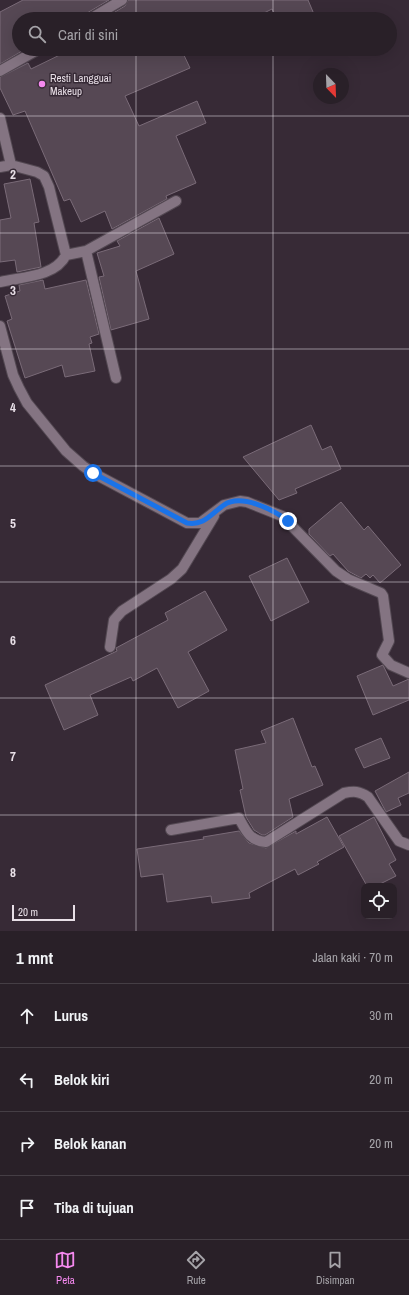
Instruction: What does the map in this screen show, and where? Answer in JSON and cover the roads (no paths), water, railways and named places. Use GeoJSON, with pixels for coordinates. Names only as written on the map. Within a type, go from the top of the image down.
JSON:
{"type":"FeatureCollection","features":[{"type":"Feature","properties":{"kind":"street"},"geometry":{"type":"LineString","coordinates":[[101,12],[121,0]]}},
{"type":"Feature","properties":{"kind":"street"},"geometry":{"type":"LineString","coordinates":[[0,71],[26,56]]}},
{"type":"Feature","properties":{"kind":"street"},"geometry":{"type":"LineString","coordinates":[[0,118],[11,165]]}},
{"type":"Feature","properties":{"kind":"street"},"geometry":{"type":"LineString","coordinates":[[0,167],[11,165],[37,172],[47,181],[66,255]]}},
{"type":"Feature","properties":{"kind":"street"},"geometry":{"type":"LineString","coordinates":[[0,282],[47,272],[58,266],[66,255],[86,251],[176,201]]}},
{"type":"Feature","properties":{"kind":"street"},"geometry":{"type":"LineString","coordinates":[[86,251],[116,378]]}},
{"type":"Feature","properties":{"kind":"street"},"geometry":{"type":"LineString","coordinates":[[0,326],[13,374],[25,398],[75,460],[93,473],[187,523],[200,523],[229,502],[240,501],[275,513],[288,521],[336,571],[357,583],[381,593],[385,600],[388,641],[382,655],[391,665],[409,673]]}},
{"type":"Feature","properties":{"kind":"street"},"geometry":{"type":"LineString","coordinates":[[110,647],[114,620],[122,611],[171,579],[182,569],[217,511]]}},
{"type":"Feature","properties":{"kind":"street"},"geometry":{"type":"LineString","coordinates":[[171,830],[239,818],[247,835],[257,842],[266,842],[344,793],[354,791],[361,792],[368,797],[399,840],[409,845]]}},
{"type":"Feature","properties":{"kind":"place","name":"Resti Langguai Makeup"},"geometry":{"type":"Point","coordinates":[42,84]}}]}
